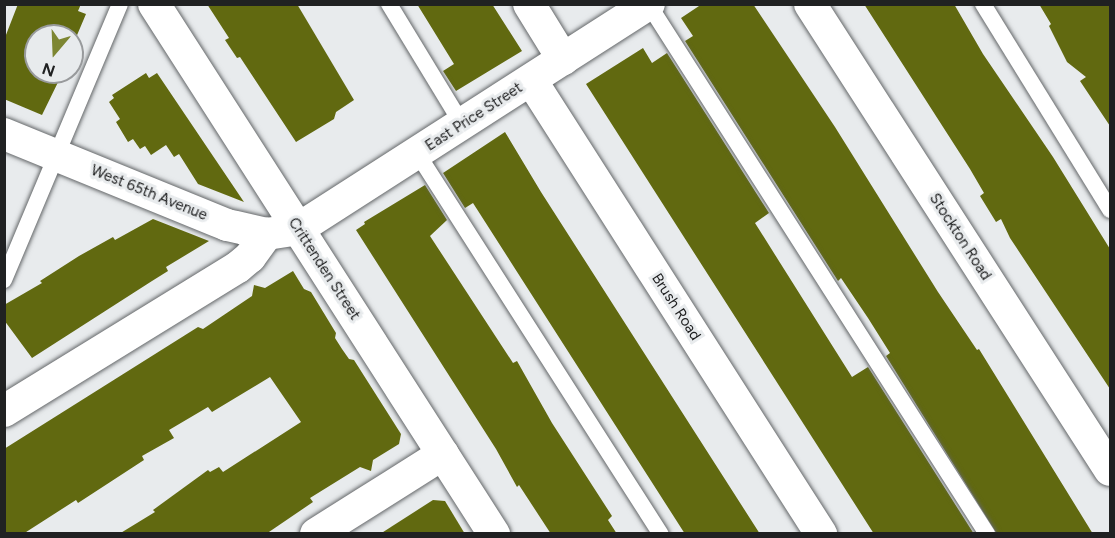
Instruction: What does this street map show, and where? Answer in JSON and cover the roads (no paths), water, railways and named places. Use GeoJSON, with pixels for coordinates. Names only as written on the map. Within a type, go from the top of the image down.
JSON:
{"type":"FeatureCollection","features":[{"type":"Feature","properties":{"kind":"street","name":"Crittenden Street"},"geometry":{"type":"LineString","coordinates":[[154,4],[494,534]]}},
{"type":"Feature","properties":{"kind":"street"},"geometry":{"type":"LineString","coordinates":[[529,4],[563,59]]}},
{"type":"Feature","properties":{"kind":"street","name":"Stockton Road"},"geometry":{"type":"LineString","coordinates":[[810,4],[1110,470]]}},
{"type":"Feature","properties":{"kind":"street","name":"East Price Street"},"geometry":{"type":"LineString","coordinates":[[298,229],[649,5]]}},
{"type":"Feature","properties":{"kind":"street","name":"Brush Road"},"geometry":{"type":"LineString","coordinates":[[531,80],[820,534]]}},
{"type":"Feature","properties":{"kind":"street","name":"West 65th Avenue"},"geometry":{"type":"LineString","coordinates":[[4,134],[227,225],[267,234],[298,229]]}},
{"type":"Feature","properties":{"kind":"street"},"geometry":{"type":"LineString","coordinates":[[4,411],[238,267],[250,257],[267,234]]}},
{"type":"Feature","properties":{"kind":"street"},"geometry":{"type":"LineString","coordinates":[[316,534],[443,454]]}},
{"type":"Feature","properties":{"kind":"lane"},"geometry":{"type":"LineString","coordinates":[[4,280],[120,4]]}},
{"type":"Feature","properties":{"kind":"lane"},"geometry":{"type":"LineString","coordinates":[[389,4],[462,124]]}},
{"type":"Feature","properties":{"kind":"lane"},"geometry":{"type":"LineString","coordinates":[[983,4],[1110,210]]}},
{"type":"Feature","properties":{"kind":"lane"},"geometry":{"type":"LineString","coordinates":[[649,5],[987,534]]}},
{"type":"Feature","properties":{"kind":"lane"},"geometry":{"type":"LineString","coordinates":[[417,153],[661,534]]}}]}
